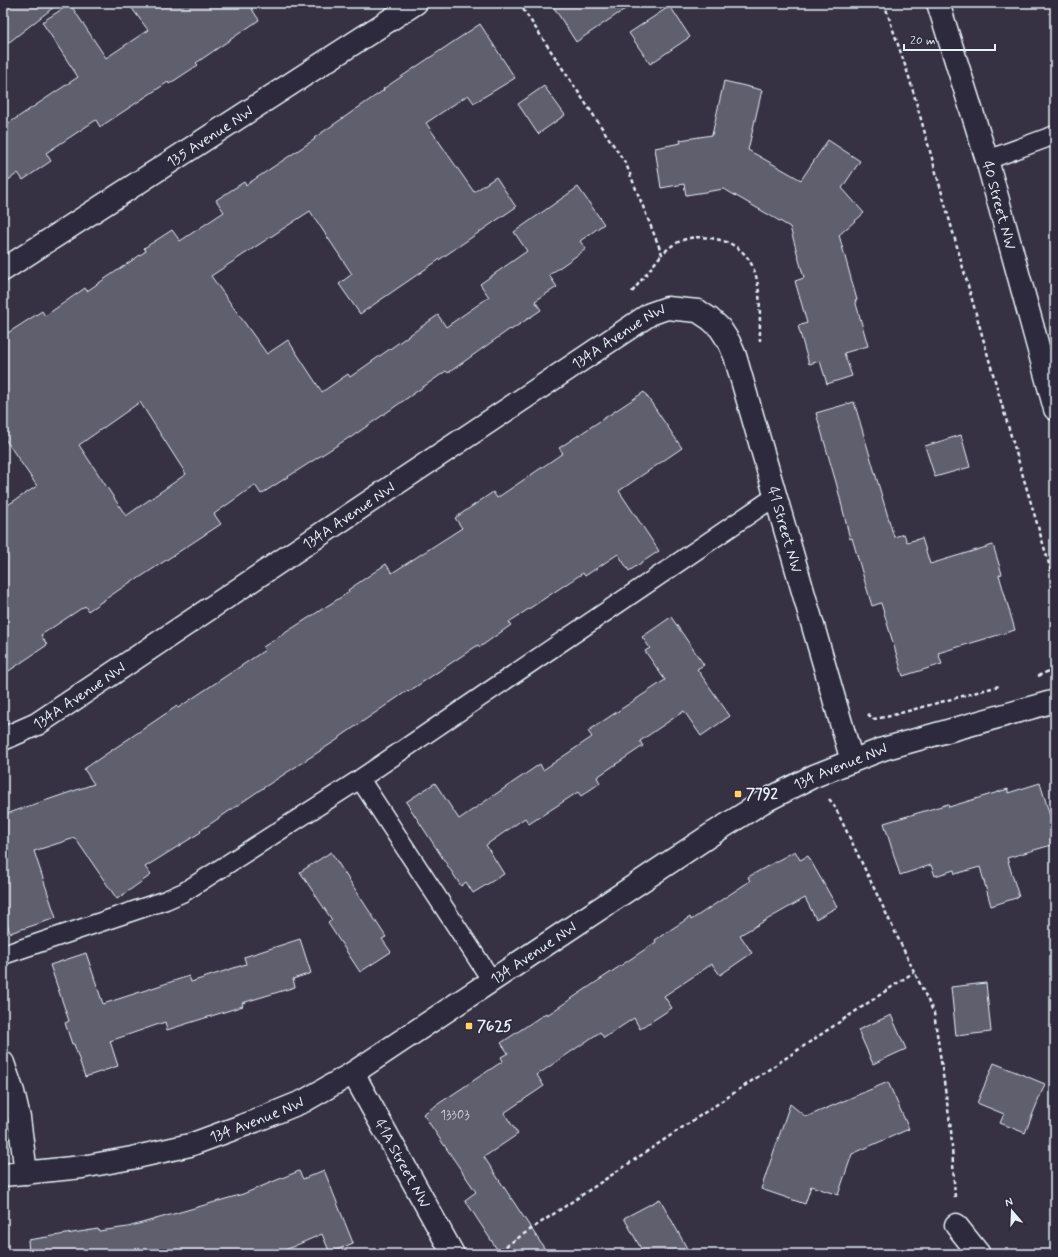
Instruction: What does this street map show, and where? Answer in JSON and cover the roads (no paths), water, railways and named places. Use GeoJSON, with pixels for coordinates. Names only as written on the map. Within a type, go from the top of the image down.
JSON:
{"type":"FeatureCollection","features":[{"type":"Feature","properties":{"kind":"street","name":"135 Avenue NW"},"geometry":{"type":"LineString","coordinates":[[3,270],[416,3]]}},
{"type":"Feature","properties":{"kind":"street","name":"40 Street NW"},"geometry":{"type":"LineString","coordinates":[[938,3],[987,160],[1055,410]]}},
{"type":"Feature","properties":{"kind":"street","name":"134A Avenue NW"},"geometry":{"type":"LineString","coordinates":[[3,739],[37,724],[50,716],[650,314],[667,308],[698,311]]}},
{"type":"Feature","properties":{"kind":"street","name":"41 Street NW"},"geometry":{"type":"LineString","coordinates":[[698,311],[720,328],[729,342],[735,356],[852,761]]}},
{"type":"Feature","properties":{"kind":"street","name":"134 Avenue NW"},"geometry":{"type":"LineString","coordinates":[[3,1175],[82,1168],[190,1145],[255,1121],[304,1100],[353,1073],[764,802],[814,776],[883,749],[1055,701]]}},
{"type":"Feature","properties":{"kind":"street"},"geometry":{"type":"LineString","coordinates":[[3,1063],[13,1092],[19,1118],[26,1173]]}},
{"type":"Feature","properties":{"kind":"street","name":"41A Street NW"},"geometry":{"type":"LineString","coordinates":[[353,1073],[453,1254]]}},
{"type":"Feature","properties":{"kind":"street"},"geometry":{"type":"LineString","coordinates":[[956,1225],[979,1254]]}},
{"type":"Feature","properties":{"kind":"lane"},"geometry":{"type":"LineString","coordinates":[[987,160],[1055,135]]}},
{"type":"Feature","properties":{"kind":"lane"},"geometry":{"type":"LineString","coordinates":[[3,955],[166,900],[184,892],[360,779],[776,496]]}},
{"type":"Feature","properties":{"kind":"lane"},"geometry":{"type":"LineString","coordinates":[[360,779],[492,981]]}},
{"type":"Feature","properties":{"kind":"place","name":"7792"},"geometry":{"type":"Point","coordinates":[738,794]}},
{"type":"Feature","properties":{"kind":"place","name":"7625"},"geometry":{"type":"Point","coordinates":[469,1026]}}]}
